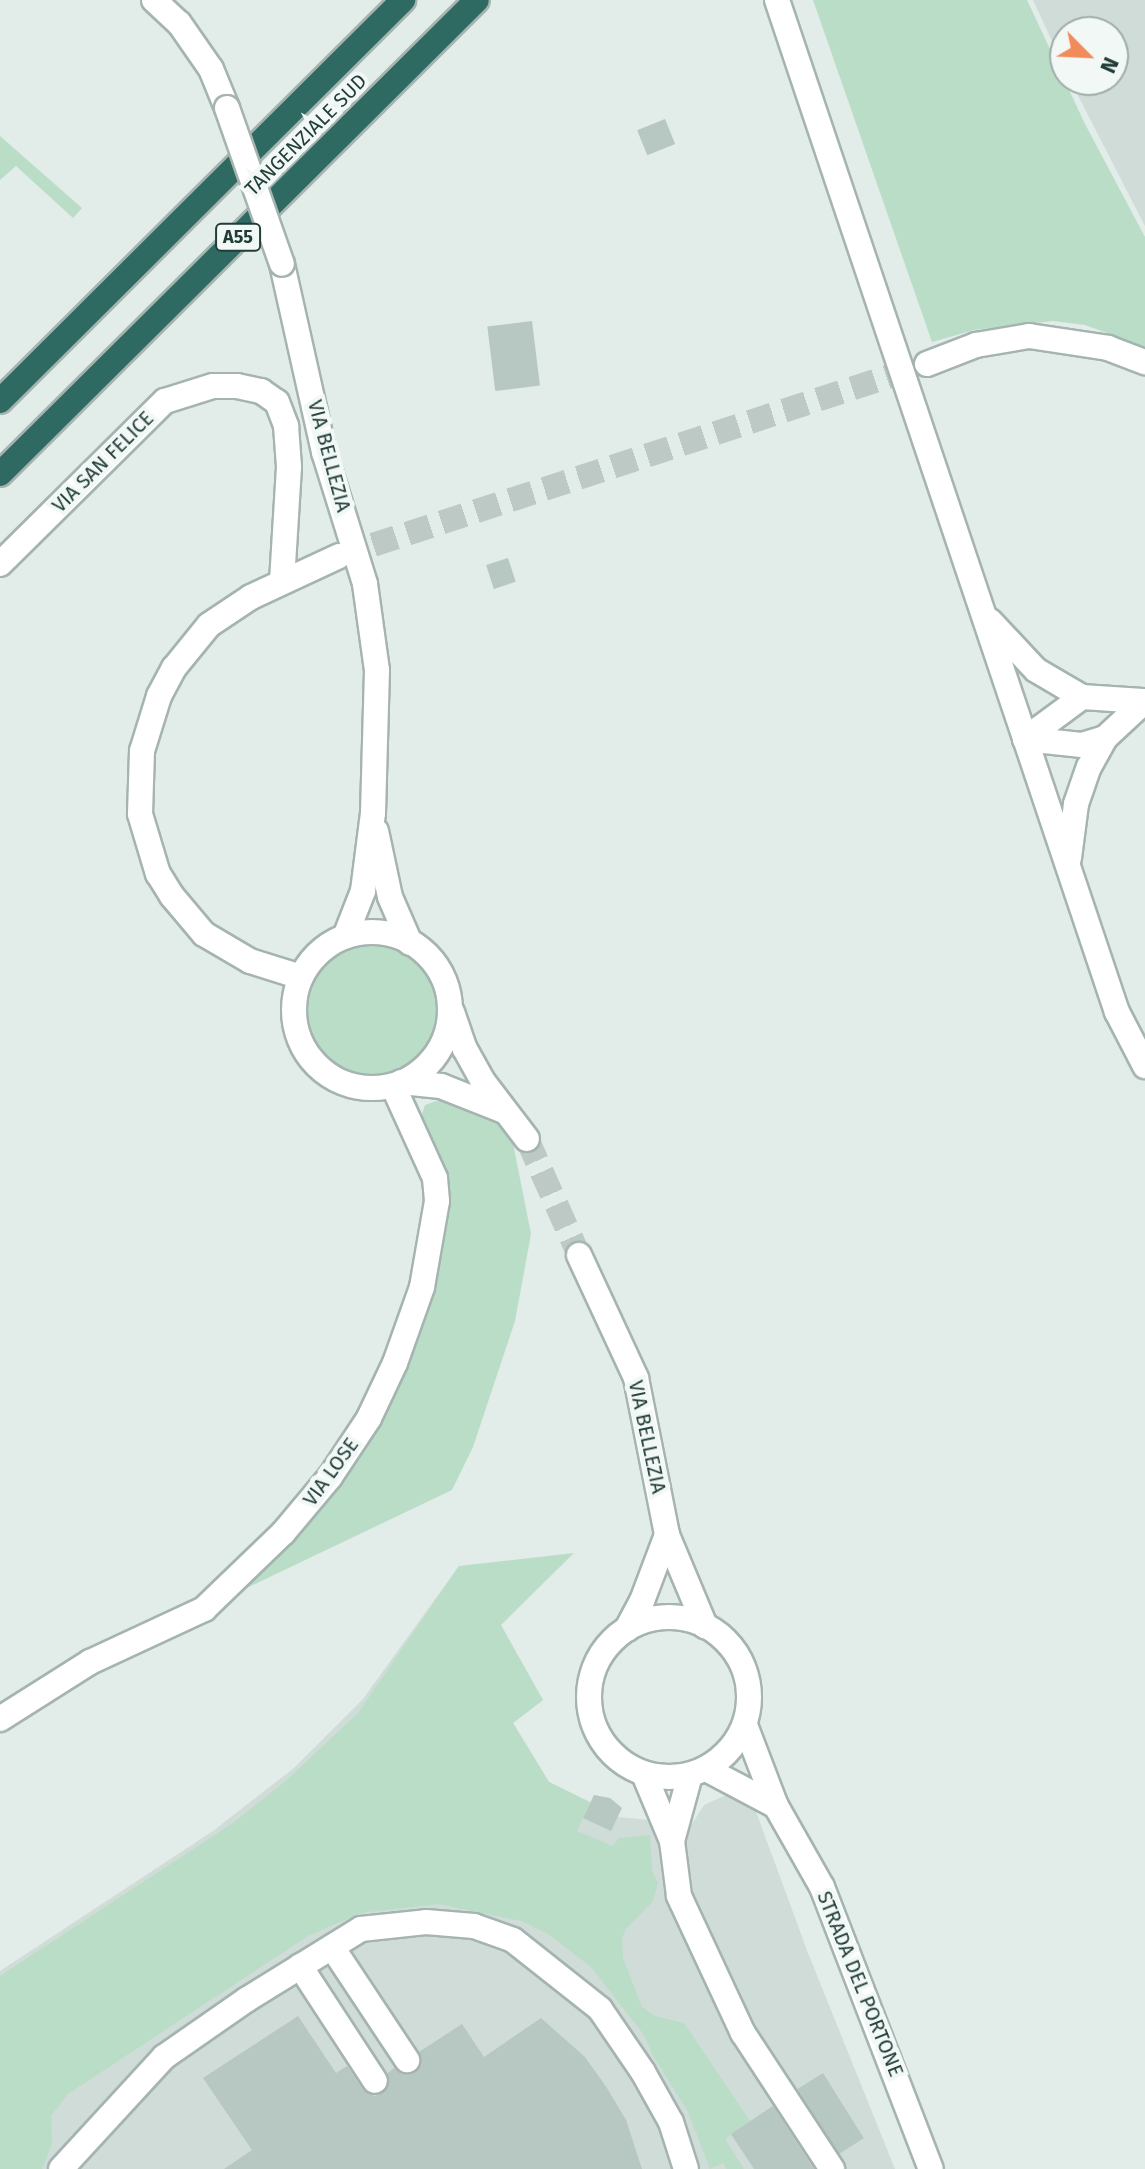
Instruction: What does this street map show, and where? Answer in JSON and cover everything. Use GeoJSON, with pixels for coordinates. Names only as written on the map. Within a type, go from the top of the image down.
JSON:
{"type":"FeatureCollection","features":[{"type":"Feature","properties":{"kind":"highway","name":"TANGENZIALE SUD"},"geometry":{"type":"LineString","coordinates":[[0,401],[403,0]]}},
{"type":"Feature","properties":{"kind":"highway","name":"TANGENZIALE SUD"},"geometry":{"type":"LineString","coordinates":[[0,474],[477,0]]}},
{"type":"Feature","properties":{"kind":"street","name":"VIA BELLEZIA"},"geometry":{"type":"LineString","coordinates":[[154,0],[179,23],[211,69],[227,108],[282,264],[324,452],[365,584],[377,670],[373,813],[363,891],[345,937]]}},
{"type":"Feature","properties":{"kind":"street"},"geometry":{"type":"LineString","coordinates":[[777,0],[1117,1012],[1142,1052]]}},
{"type":"Feature","properties":{"kind":"street"},"geometry":{"type":"LineString","coordinates":[[927,364],[976,345],[1029,336],[1108,348],[1145,362]]}},
{"type":"Feature","properties":{"kind":"street","name":"VIA SAN FELICE"},"geometry":{"type":"LineString","coordinates":[[0,564],[165,401],[213,386],[237,386],[261,391],[277,402],[286,426],[289,467],[282,581]]}},
{"type":"Feature","properties":{"kind":"street"},"geometry":{"type":"LineString","coordinates":[[339,556],[231,608],[209,625],[174,668],[159,696],[142,751],[140,814],[158,874],[204,934],[250,961],[301,977],[319,952],[345,937],[385,932],[410,943]]}},
{"type":"Feature","properties":{"kind":"street"},"geometry":{"type":"LineString","coordinates":[[982,612],[1036,670],[1082,697],[1144,701]]}},
{"type":"Feature","properties":{"kind":"street"},"geometry":{"type":"LineString","coordinates":[[1025,739],[1082,697]]}},
{"type":"Feature","properties":{"kind":"street"},"geometry":{"type":"LineString","coordinates":[[1068,866],[1076,804],[1089,767],[1105,738],[1144,701]]}},
{"type":"Feature","properties":{"kind":"street"},"geometry":{"type":"LineString","coordinates":[[1025,739],[1082,745],[1105,738]]}},
{"type":"Feature","properties":{"kind":"street","name":"VIA BELLEZIA"},"geometry":{"type":"LineString","coordinates":[[373,813],[390,897],[410,943],[428,955],[445,982],[450,1008],[465,1049],[504,1111],[527,1139]]}},
{"type":"Feature","properties":{"kind":"street","name":"VIA BELLEZIA"},"geometry":{"type":"LineString","coordinates":[[301,977],[294,1009],[296,1028],[304,1050],[320,1069],[336,1080],[370,1089],[397,1084],[441,1086],[504,1111]]}},
{"type":"Feature","properties":{"kind":"street"},"geometry":{"type":"LineString","coordinates":[[397,1084],[433,1060],[443,1043],[450,1008]]}},
{"type":"Feature","properties":{"kind":"street","name":"VIA LOSE"},"geometry":{"type":"LineString","coordinates":[[0,1719],[90,1662],[204,1609],[283,1533],[330,1477],[369,1418],[395,1363],[422,1287],[437,1201],[435,1178],[397,1084]]}},
{"type":"Feature","properties":{"kind":"street","name":"VIA BELLEZIA"},"geometry":{"type":"LineString","coordinates":[[579,1255],[636,1378],[667,1535],[705,1626]]}},
{"type":"Feature","properties":{"kind":"street"},"geometry":{"type":"LineString","coordinates":[[627,1629],[667,1617],[688,1619],[705,1626],[733,1648],[745,1672],[750,1698],[745,1725],[731,1748],[698,1772],[667,1778],[644,1774],[621,1762],[603,1743],[592,1720],[589,1694],[594,1669],[608,1646],[627,1629],[642,1601],[667,1535]]}},
{"type":"Feature","properties":{"kind":"street","name":"STRADA DEL PORTONE"},"geometry":{"type":"LineString","coordinates":[[745,1725],[776,1806],[822,1887],[931,2169]]}},
{"type":"Feature","properties":{"kind":"street"},"geometry":{"type":"LineString","coordinates":[[698,1772],[776,1806]]}},
{"type":"Feature","properties":{"kind":"street"},"geometry":{"type":"LineString","coordinates":[[672,1841],[698,1772]]}},
{"type":"Feature","properties":{"kind":"street"},"geometry":{"type":"LineString","coordinates":[[644,1774],[672,1841],[679,1896],[743,2033],[832,2169]]}},
{"type":"Feature","properties":{"kind":"street"},"geometry":{"type":"LineString","coordinates":[[61,2169],[164,2057],[361,1929],[426,1922],[474,1926],[513,1940],[600,2009],[643,2072],[671,2122],[686,2169]]}},
{"type":"Feature","properties":{"kind":"street"},"geometry":{"type":"LineString","coordinates":[[332,1947],[407,2060]]}},
{"type":"Feature","properties":{"kind":"street"},"geometry":{"type":"LineString","coordinates":[[300,1966],[375,2081]]}},
{"type":"Feature","properties":{"kind":"shaded area"},"geometry":{"type":"Polygon","coordinates":[[[1033,0],[1145,0],[1145,226],[1078,96],[1129,96],[1129,16],[1049,16],[1049,34],[1033,0]]]}},
{"type":"Feature","properties":{"kind":"shaded area"},"geometry":{"type":"Polygon","coordinates":[[[459,1566],[543,1700],[513,1723],[549,1782],[618,1817],[692,1824],[704,1805],[726,1795],[755,1809],[808,1953],[895,2169],[0,2169],[0,1971],[213,1831],[294,1768],[363,1699],[459,1566]]]}},
{"type":"Feature","properties":{"kind":"green space"},"geometry":{"type":"Polygon","coordinates":[[[813,0],[1027,0],[1049,47],[1049,96],[1072,96],[1145,237],[1145,347],[1085,325],[1053,321],[974,330],[932,342],[813,0]]]}},
{"type":"Feature","properties":{"kind":"green space"},"geometry":{"type":"Polygon","coordinates":[[[0,136],[82,208],[73,218],[16,166],[0,180],[0,136]]]}},
{"type":"Feature","properties":{"kind":"green space"},"geometry":{"type":"Polygon","coordinates":[[[372,932],[402,938],[427,955],[444,980],[450,1010],[444,1040],[427,1065],[402,1082],[372,1088],[342,1082],[317,1065],[300,1040],[294,1010],[300,980],[317,955],[342,938],[372,932]]]}},
{"type":"Feature","properties":{"kind":"green space"},"geometry":{"type":"Polygon","coordinates":[[[451,1096],[493,1113],[513,1143],[531,1234],[515,1321],[473,1447],[452,1490],[236,1593],[337,1482],[446,1202],[447,1176],[420,1120],[425,1105],[451,1096]]]}},
{"type":"Feature","properties":{"kind":"green space"},"geometry":{"type":"Polygon","coordinates":[[[574,1553],[501,1625],[543,1700],[513,1723],[549,1782],[590,1802],[577,1831],[613,1846],[619,1838],[650,1835],[652,1871],[658,1883],[653,1901],[626,1929],[622,1938],[623,1958],[642,2007],[655,2016],[684,2023],[750,2121],[725,2139],[744,2169],[726,2169],[723,2163],[710,2169],[688,2112],[652,2054],[644,2035],[591,1967],[548,1934],[521,1921],[438,1904],[361,1913],[308,1936],[68,2094],[51,2116],[52,2144],[42,2169],[0,2169],[0,1976],[233,1823],[289,1778],[358,1713],[459,1566],[574,1553]]]}},
{"type":"Feature","properties":{"kind":"building"},"geometry":{"type":"Polygon","coordinates":[[[665,119],[675,144],[647,155],[637,130],[665,119]]]}},
{"type":"Feature","properties":{"kind":"building"},"geometry":{"type":"Polygon","coordinates":[[[532,321],[540,386],[495,391],[487,326],[532,321]]]}},
{"type":"Feature","properties":{"kind":"building"},"geometry":{"type":"Polygon","coordinates":[[[508,558],[516,582],[494,589],[486,565],[508,558]]]}},
{"type":"Feature","properties":{"kind":"building"},"geometry":{"type":"Polygon","coordinates":[[[594,1795],[610,1798],[622,1808],[611,1831],[583,1818],[594,1795]]]}},
{"type":"Feature","properties":{"kind":"building"},"geometry":{"type":"Polygon","coordinates":[[[298,2016],[336,2073],[347,2066],[363,2090],[375,2096],[388,2088],[388,2073],[394,2068],[401,2074],[415,2073],[421,2066],[419,2052],[462,2024],[484,2057],[541,2018],[585,2057],[607,2088],[626,2120],[642,2169],[224,2169],[252,2150],[203,2078],[298,2016]]]}},
{"type":"Feature","properties":{"kind":"building"},"geometry":{"type":"Polygon","coordinates":[[[823,2073],[864,2138],[838,2154],[798,2089],[823,2073]]]}},
{"type":"Feature","properties":{"kind":"building"},"geometry":{"type":"Polygon","coordinates":[[[773,2106],[814,2169],[754,2169],[731,2134],[773,2106]]]}},
{"type":"Feature","properties":{"kind":"tunnel"},"geometry":{"type":"LineString","coordinates":[[339,556],[927,364]]}},
{"type":"Feature","properties":{"kind":"tunnel"},"geometry":{"type":"LineString","coordinates":[[527,1139],[579,1255]]}}]}
